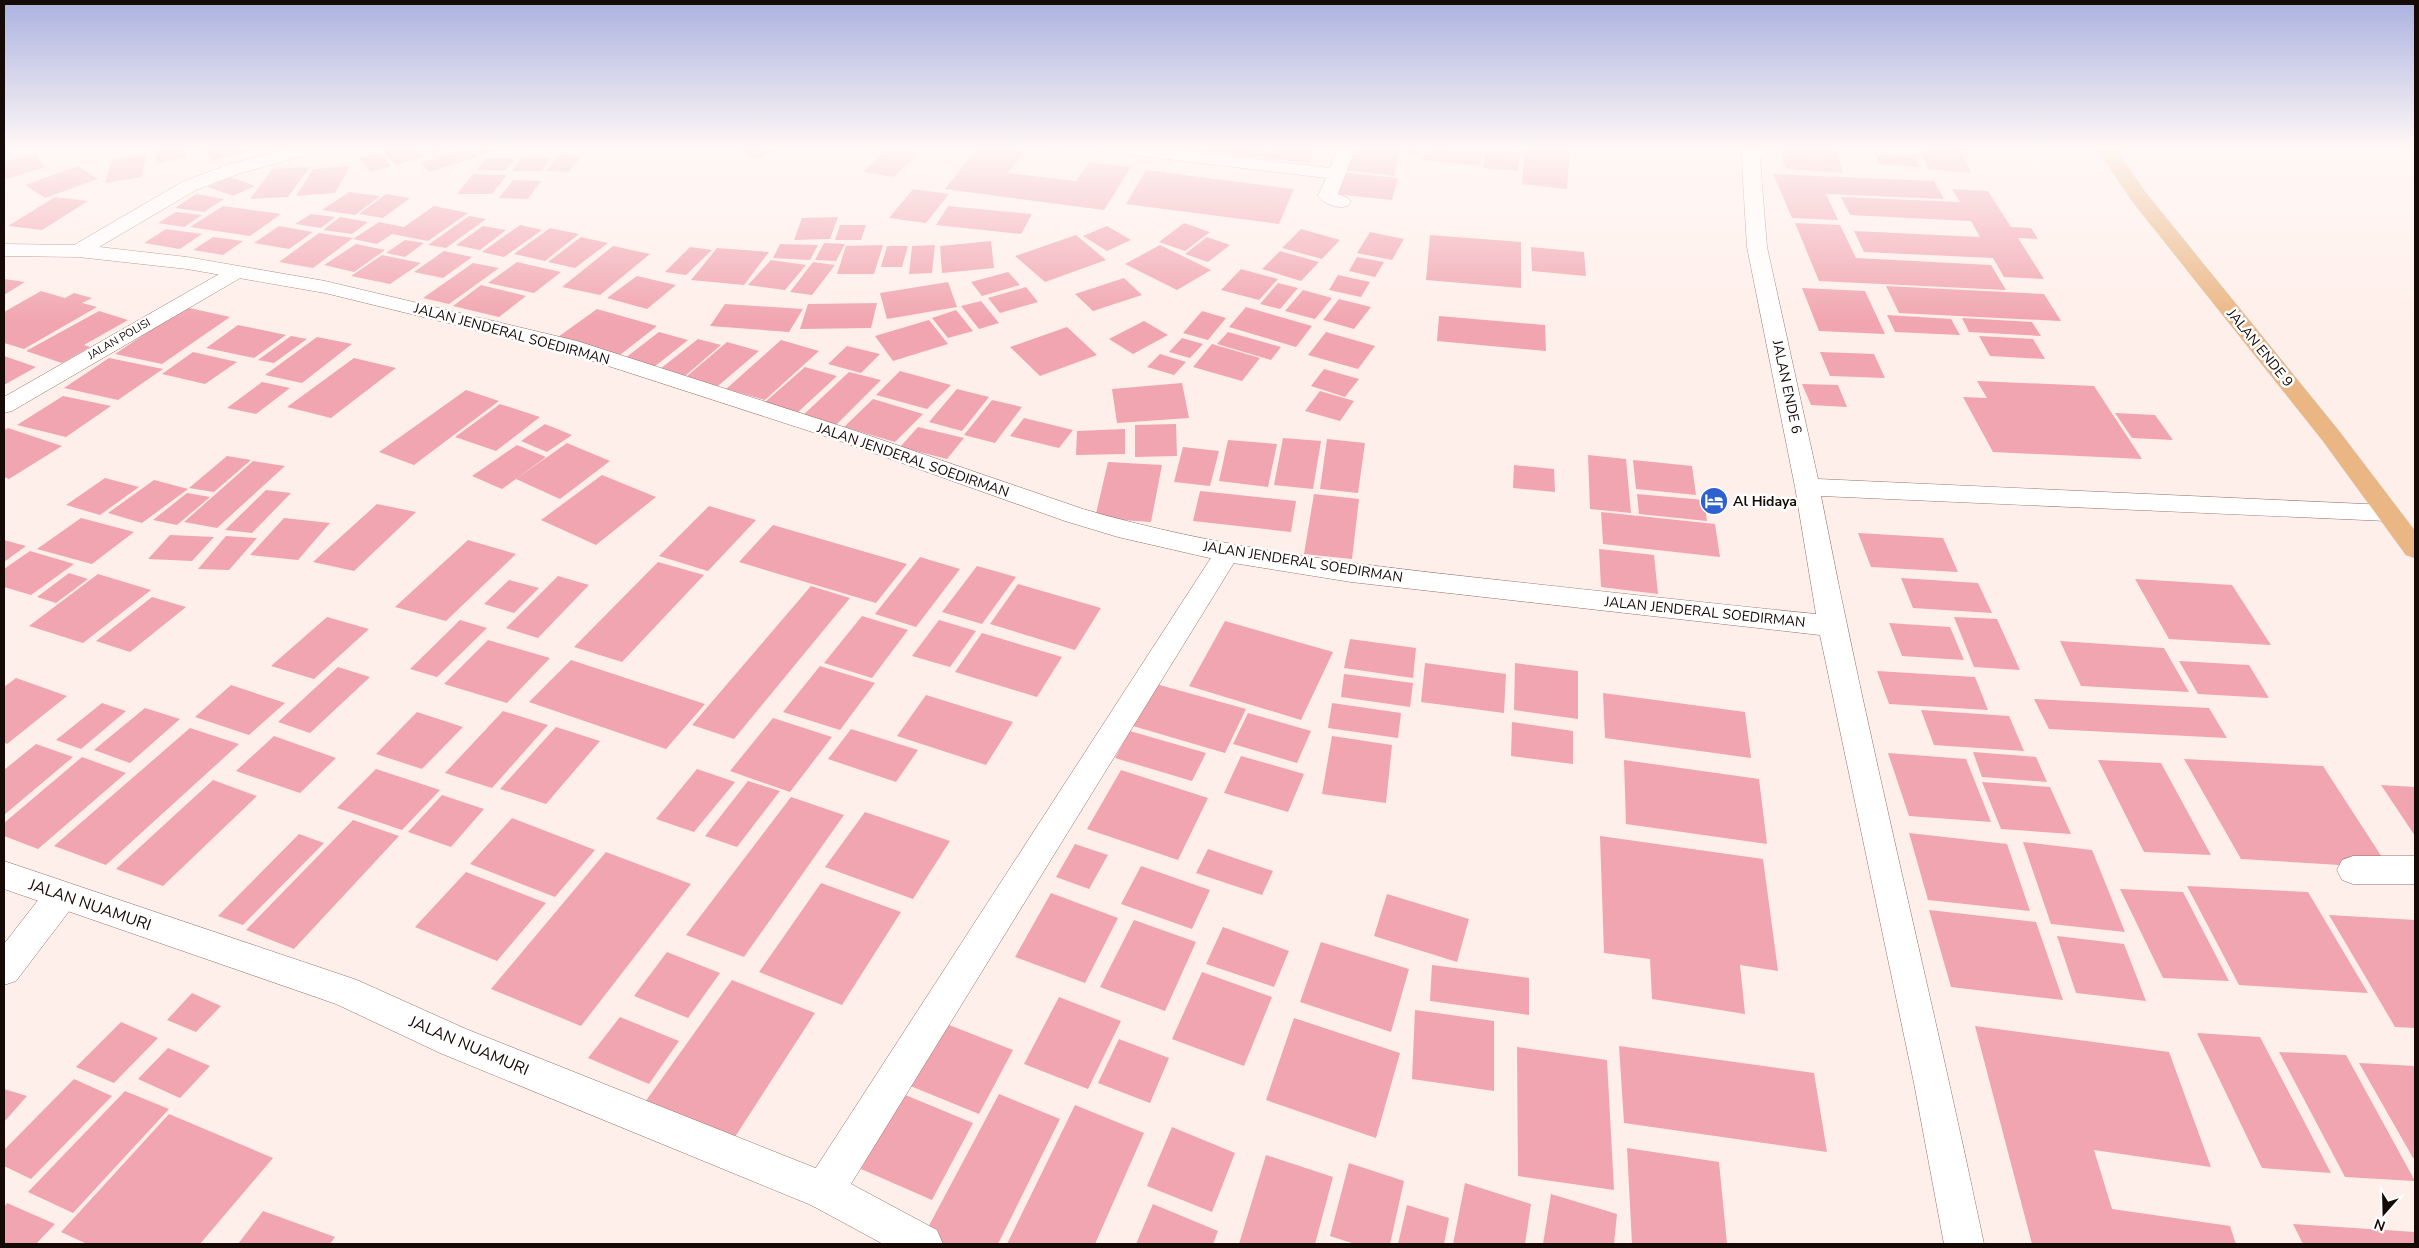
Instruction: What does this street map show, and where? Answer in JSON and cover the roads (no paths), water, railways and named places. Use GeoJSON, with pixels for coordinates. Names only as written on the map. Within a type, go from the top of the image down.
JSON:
{"type":"FeatureCollection","features":[{"type":"Feature","properties":{"kind":"highway","name":"JALAN ENDE 9"},"geometry":{"type":"LineString","coordinates":[[2146,205],[2331,436],[2415,549]]}},
{"type":"Feature","properties":{"kind":"street"},"geometry":{"type":"LineString","coordinates":[[78,250],[156,205]]}},
{"type":"Feature","properties":{"kind":"street","name":"JALAN ENDE 6"},"geometry":{"type":"LineString","coordinates":[[1755,205],[1758,247],[1808,487],[1832,626],[1932,1083],[1964,1244]]}},
{"type":"Feature","properties":{"kind":"street","name":"JALAN JENDERAL SOEDIRMAN"},"geometry":{"type":"LineString","coordinates":[[4,250],[78,250],[187,263],[235,273],[325,287],[569,346],[845,435],[1066,512],[1118,528],[1226,553],[1351,572],[1832,626]]}},
{"type":"Feature","properties":{"kind":"street","name":"JALAN POLISI"},"geometry":{"type":"LineString","coordinates":[[4,406],[235,273]]}},
{"type":"Feature","properties":{"kind":"street"},"geometry":{"type":"LineString","coordinates":[[1808,487],[2387,513]]}},
{"type":"Feature","properties":{"kind":"street"},"geometry":{"type":"LineString","coordinates":[[824,1191],[1226,553]]}},
{"type":"Feature","properties":{"kind":"street"},"geometry":{"type":"LineString","coordinates":[[2353,870],[2415,870]]}},
{"type":"Feature","properties":{"kind":"street","name":"JALAN NUAMURI"},"geometry":{"type":"LineString","coordinates":[[4,875],[61,896],[345,991],[453,1041],[824,1191],[923,1244]]}},
{"type":"Feature","properties":{"kind":"street"},"geometry":{"type":"LineString","coordinates":[[4,970],[61,896]]}},
{"type":"Feature","properties":{"kind":"place","name":"Al Hidaya"},"geometry":{"type":"Point","coordinates":[1714,501]}}]}
